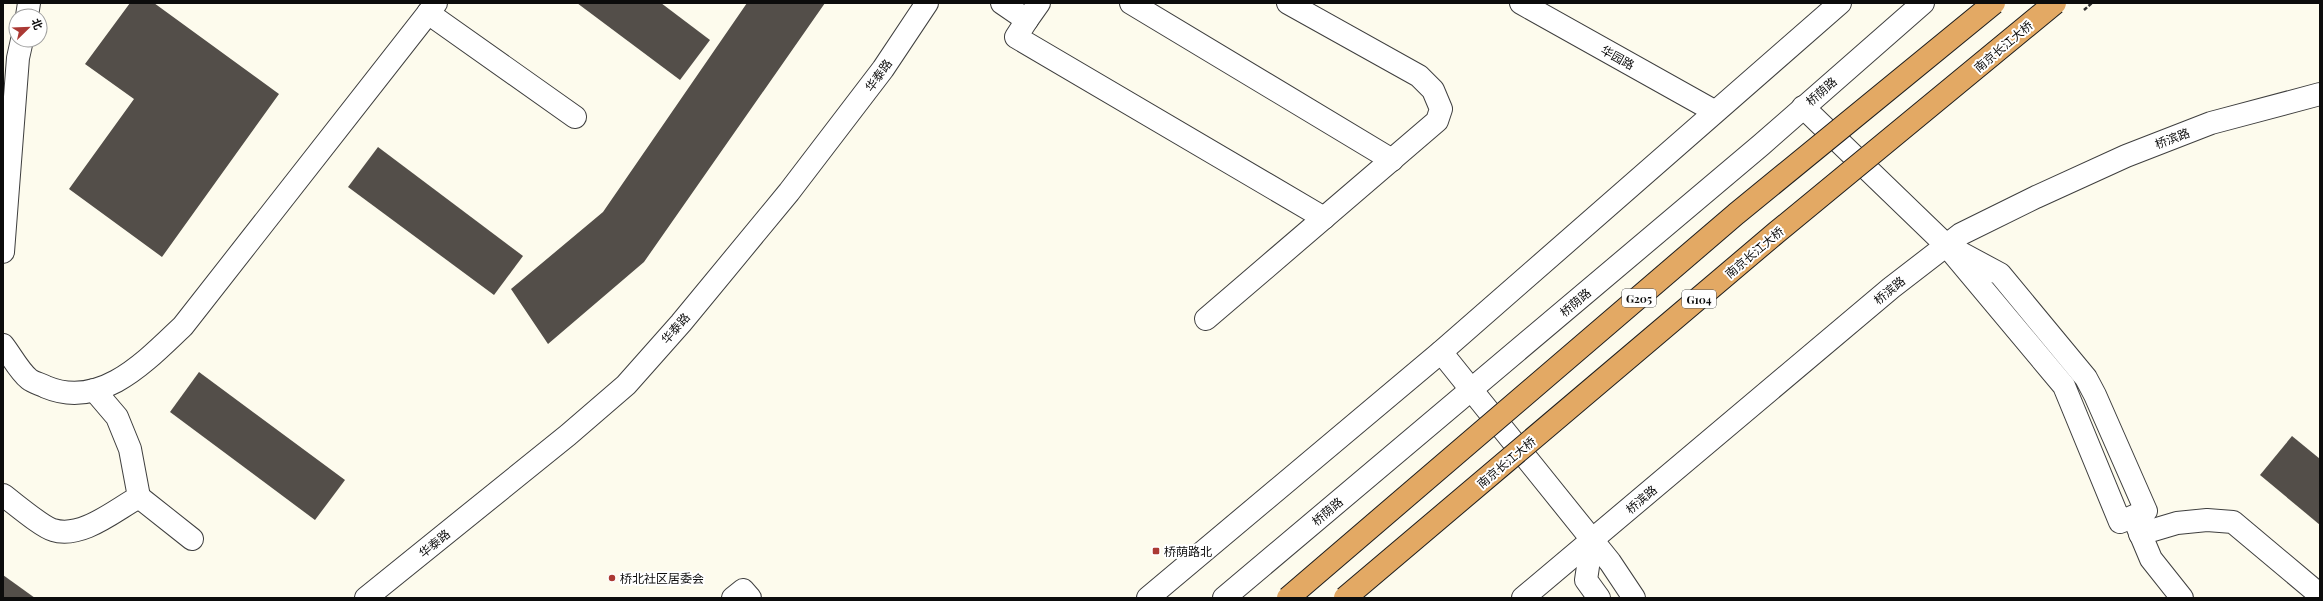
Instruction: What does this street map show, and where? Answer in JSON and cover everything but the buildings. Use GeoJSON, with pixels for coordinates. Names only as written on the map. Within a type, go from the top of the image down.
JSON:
{"type":"FeatureCollection","features":[{"type":"Feature","properties":{"kind":"highway","name":"G205"},"geometry":{"type":"LineString","coordinates":[[1288,598],[1730,220],[1994,3]]}},
{"type":"Feature","properties":{"kind":"highway","name":"南京长江大桥"},"geometry":{"type":"LineString","coordinates":[[1345,598],[1777,232],[2055,3]]}},
{"type":"Feature","properties":{"kind":"street","name":"华泰路"},"geometry":{"type":"LineString","coordinates":[[366,598],[568,434],[626,384],[680,323],[788,192],[883,69],[927,3]]}},
{"type":"Feature","properties":{"kind":"street"},"geometry":{"type":"LineString","coordinates":[[1002,3],[1033,12],[1016,37],[1324,218]]}},
{"type":"Feature","properties":{"kind":"street"},"geometry":{"type":"LineString","coordinates":[[1131,3],[1392,160]]}},
{"type":"Feature","properties":{"kind":"street"},"geometry":{"type":"LineString","coordinates":[[1206,319],[1437,121],[1441,109],[1433,90],[1419,76],[1288,3]]}},
{"type":"Feature","properties":{"kind":"street","name":"华园路"},"geometry":{"type":"LineString","coordinates":[[1521,3],[1714,111]]}},
{"type":"Feature","properties":{"kind":"street"},"geometry":{"type":"LineString","coordinates":[[1148,598],[1442,352],[1714,111],[1840,3]]}},
{"type":"Feature","properties":{"kind":"street","name":"桥荫路"},"geometry":{"type":"LineString","coordinates":[[1224,598],[1803,107],[1923,3]]}},
{"type":"Feature","properties":{"kind":"street"},"geometry":{"type":"LineString","coordinates":[[3,345],[29,379],[55,390],[83,394],[117,382],[147,361],[183,326],[432,8],[575,117]]}},
{"type":"Feature","properties":{"kind":"street"},"geometry":{"type":"LineString","coordinates":[[3,252],[8,127],[20,48]]}},
{"type":"Feature","properties":{"kind":"street","name":"桥滨路"},"geometry":{"type":"LineString","coordinates":[[1523,598],[1891,288],[1961,234],[2015,207],[2126,156],[2210,123],[2320,94]]}},
{"type":"Feature","properties":{"kind":"street"},"geometry":{"type":"LineString","coordinates":[[1803,107],[1946,245],[2064,386],[2135,521],[2151,559],[2182,598]]}},
{"type":"Feature","properties":{"kind":"street"},"geometry":{"type":"LineString","coordinates":[[1442,352],[1592,540],[1634,598]]}},
{"type":"Feature","properties":{"kind":"street"},"geometry":{"type":"LineString","coordinates":[[94,390],[117,417],[130,449],[139,497],[192,539]]}},
{"type":"Feature","properties":{"kind":"street"},"geometry":{"type":"LineString","coordinates":[[3,495],[52,530],[68,532],[88,526],[139,497]]}},
{"type":"Feature","properties":{"kind":"street"},"geometry":{"type":"LineString","coordinates":[[2135,521],[2177,523],[2207,520],[2232,522],[2320,595]]}},
{"type":"Feature","properties":{"kind":"street"},"geometry":{"type":"LineString","coordinates":[[1592,540],[1586,580],[1599,598]]}},
{"type":"Feature","properties":{"kind":"street"},"geometry":{"type":"LineString","coordinates":[[734,598],[743,590],[750,598]]}},
{"type":"Feature","properties":{"kind":"place","name":"桥荫路北"},"geometry":{"type":"Point","coordinates":[1156,551]}},
{"type":"Feature","properties":{"kind":"place","name":"桥北社区居委会"},"geometry":{"type":"Point","coordinates":[612,578]}}]}
